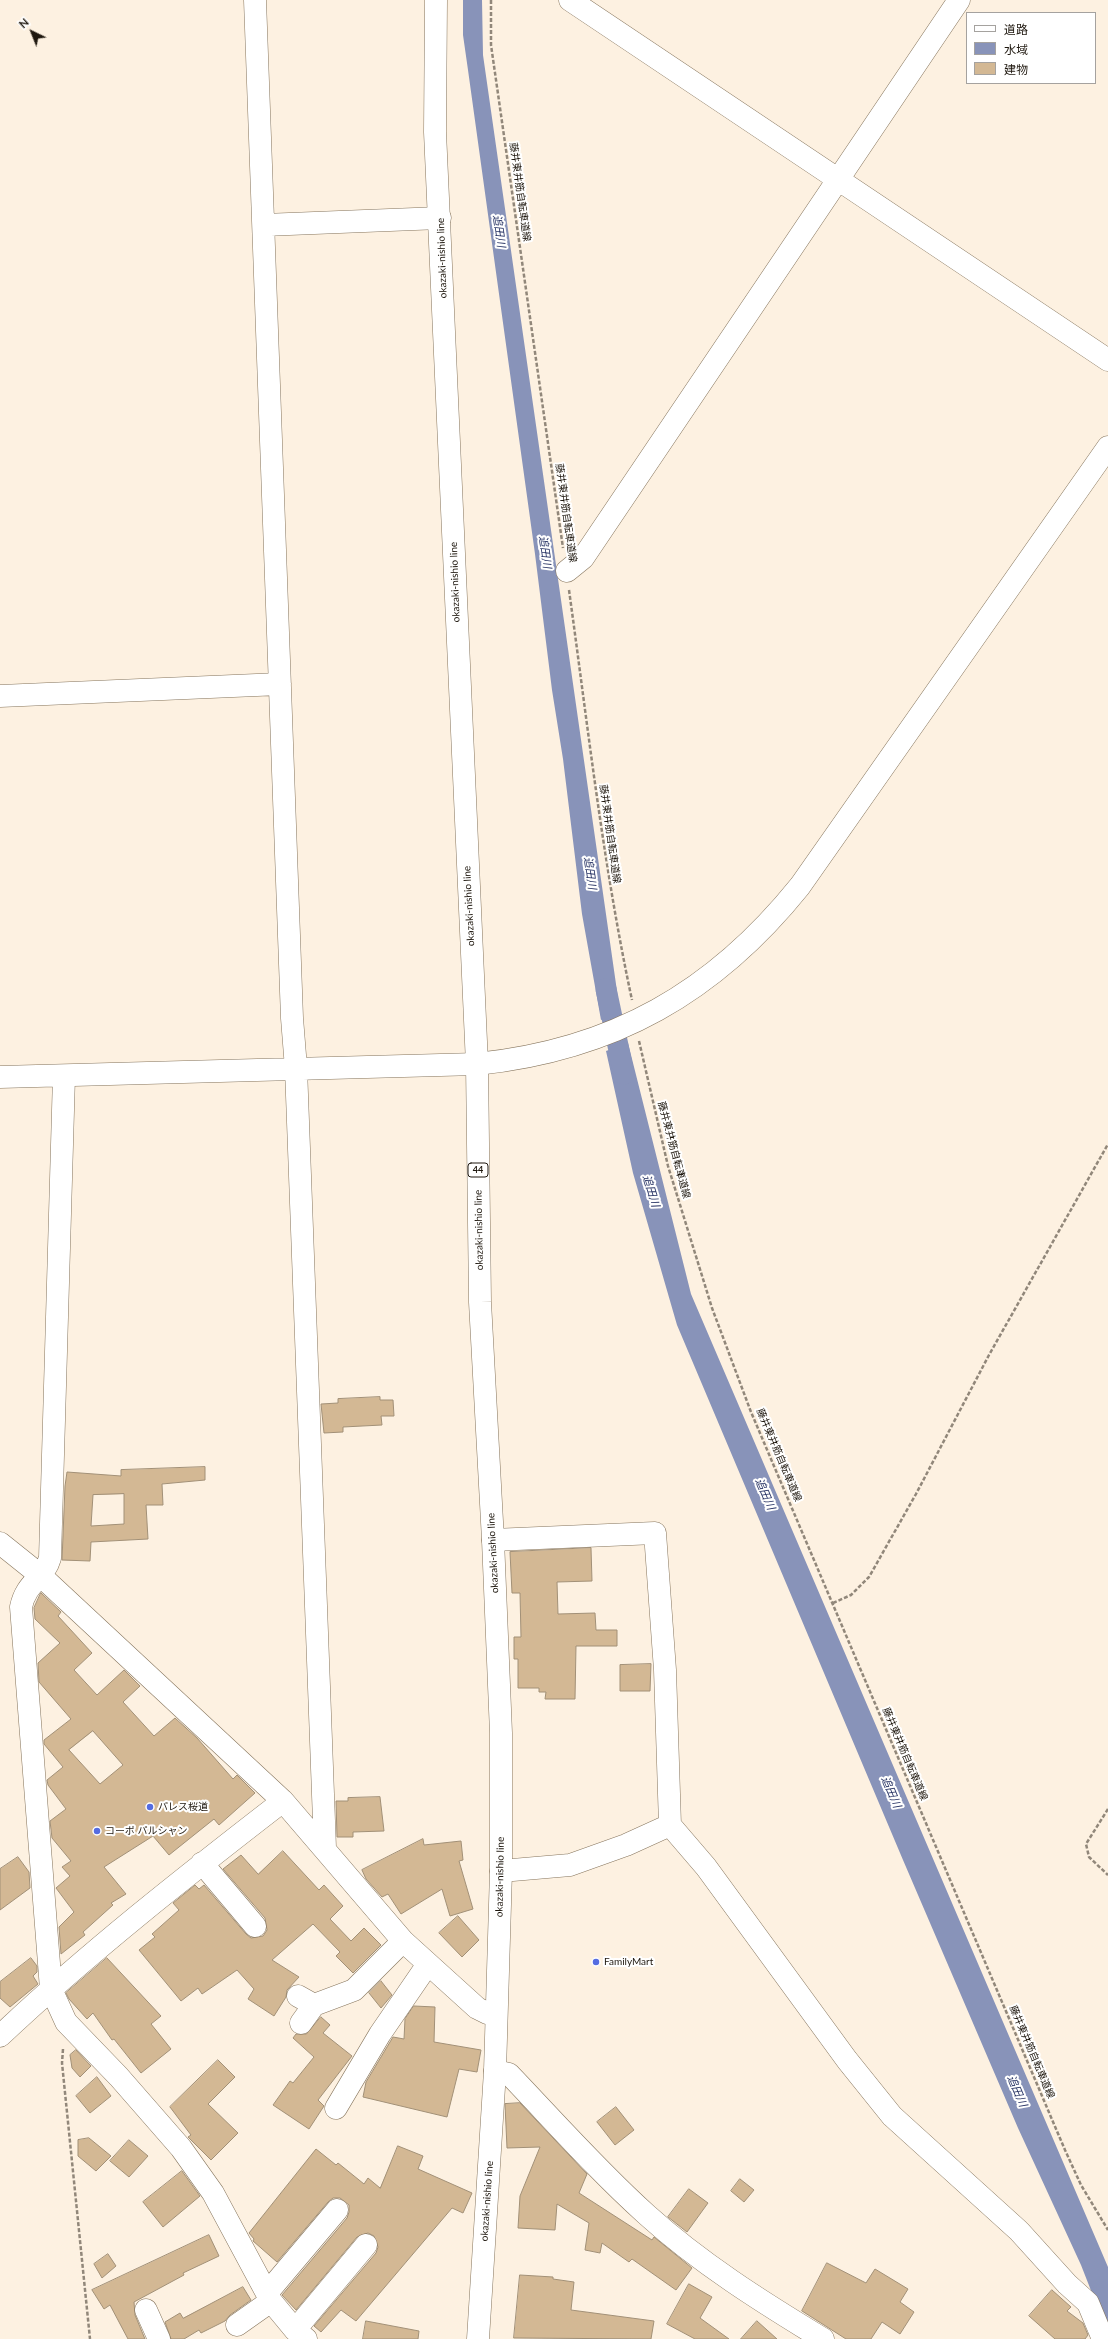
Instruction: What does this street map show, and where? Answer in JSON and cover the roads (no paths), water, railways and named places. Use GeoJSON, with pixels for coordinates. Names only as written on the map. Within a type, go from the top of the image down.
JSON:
{"type":"FeatureCollection","features":[{"type":"Feature","properties":{"kind":"street"},"geometry":{"type":"LineString","coordinates":[[256,0],[292,1018],[296,1068],[325,1848]]}},
{"type":"Feature","properties":{"kind":"street","name":"okazaki-nishio line"},"geometry":{"type":"LineString","coordinates":[[436,0],[435,132],[440,218],[460,730],[477,1064],[480,1302],[493,1540],[501,1733],[501,1871],[495,2071],[478,2339]]}},
{"type":"Feature","properties":{"kind":"street"},"geometry":{"type":"LineString","coordinates":[[570,0],[1108,360]]}},
{"type":"Feature","properties":{"kind":"street"},"geometry":{"type":"LineString","coordinates":[[567,571],[583,558],[959,0]]}},
{"type":"Feature","properties":{"kind":"street"},"geometry":{"type":"LineString","coordinates":[[264,225],[440,218]]}},
{"type":"Feature","properties":{"kind":"street"},"geometry":{"type":"LineString","coordinates":[[0,1077],[477,1064],[523,1058],[599,1038],[634,1023],[670,1004],[698,985],[730,959],[780,911],[820,858],[1108,447]]}},
{"type":"Feature","properties":{"kind":"street"},"geometry":{"type":"LineString","coordinates":[[0,696],[280,684]]}},
{"type":"Feature","properties":{"kind":"street"},"geometry":{"type":"LineString","coordinates":[[64,1076],[50,1548],[48,1564],[27,1589],[21,1607],[50,1989],[66,2022],[119,2077],[181,2148],[213,2192],[269,2297],[300,2334],[366,2245]]}},
{"type":"Feature","properties":{"kind":"street"},"geometry":{"type":"LineString","coordinates":[[493,1540],[655,1533],[665,1670],[670,1825],[714,1879],[847,2060],[892,2116],[1019,2231],[1067,2284],[1088,2303],[1103,2339]]}},
{"type":"Feature","properties":{"kind":"street"},"geometry":{"type":"LineString","coordinates":[[0,1543],[40,1575],[283,1800],[403,1941],[477,2008],[487,2013],[496,2014]]}},
{"type":"Feature","properties":{"kind":"street"},"geometry":{"type":"LineString","coordinates":[[0,2036],[50,1989],[202,1863],[283,1800]]}},
{"type":"Feature","properties":{"kind":"street"},"geometry":{"type":"LineString","coordinates":[[501,1871],[570,1865],[626,1845],[670,1825]]}},
{"type":"Feature","properties":{"kind":"street"},"geometry":{"type":"LineString","coordinates":[[202,1863],[255,1926]]}},
{"type":"Feature","properties":{"kind":"street"},"geometry":{"type":"LineString","coordinates":[[301,2023],[306,2000],[354,1990],[403,1941]]}},
{"type":"Feature","properties":{"kind":"street"},"geometry":{"type":"LineString","coordinates":[[336,2108],[380,2034],[428,1964]]}},
{"type":"Feature","properties":{"kind":"street"},"geometry":{"type":"LineString","coordinates":[[495,2071],[508,2074],[621,2191],[672,2236],[760,2301],[823,2339]]}},
{"type":"Feature","properties":{"kind":"street"},"geometry":{"type":"LineString","coordinates":[[237,2325],[269,2297],[338,2210]]}},
{"type":"Feature","properties":{"kind":"street"},"geometry":{"type":"LineString","coordinates":[[146,2310],[159,2339]]}},
{"type":"Feature","properties":{"kind":"water"},"geometry":{"type":"Polygon","coordinates":[[[463,0],[482,0],[483,55],[620,1012],[601,1020],[582,914],[563,759],[552,690],[535,554],[463,35],[463,0]]]}},
{"type":"Feature","properties":{"kind":"water"},"geometry":{"type":"Polygon","coordinates":[[[628,1043],[691,1294],[1108,2267],[1108,2334],[1081,2265],[1018,2128],[903,1860],[677,1325],[633,1173],[606,1051],[628,1043]]]}},
{"type":"Feature","properties":{"kind":"waterway","name":"追田川"},"geometry":{"type":"LineString","coordinates":[[606,989],[624,1074]]}},
{"type":"Feature","properties":{"kind":"place","name":"パレス桜道"},"geometry":{"type":"Point","coordinates":[150,1807]}},
{"type":"Feature","properties":{"kind":"place","name":"コーポ パルシャン"},"geometry":{"type":"Point","coordinates":[97,1831]}},
{"type":"Feature","properties":{"kind":"place","name":"FamilyMart"},"geometry":{"type":"Point","coordinates":[596,1962]}}]}
